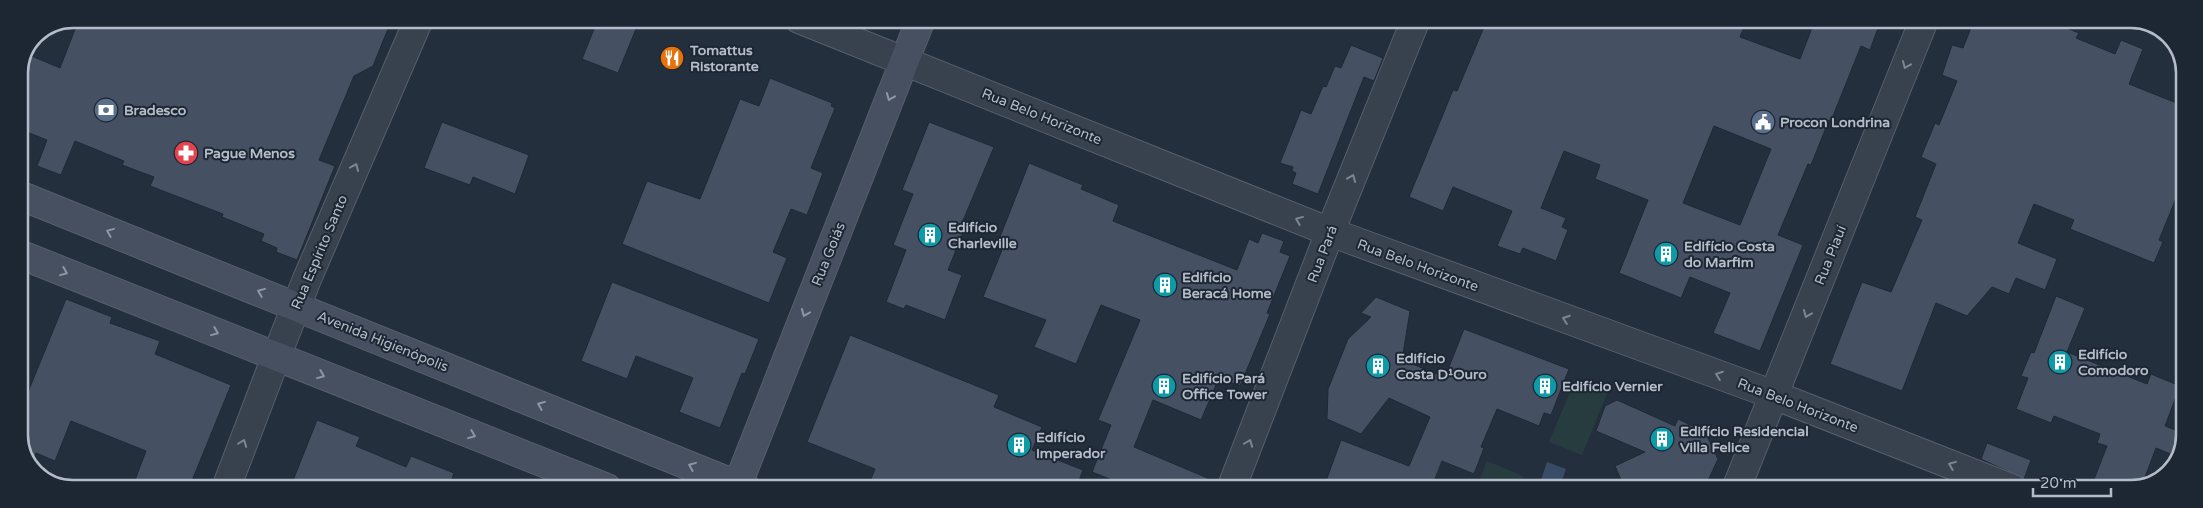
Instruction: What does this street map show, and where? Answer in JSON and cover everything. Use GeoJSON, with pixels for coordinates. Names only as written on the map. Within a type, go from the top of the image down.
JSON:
{"type":"FeatureCollection","features":[{"type":"Feature","properties":{"kind":"main road","name":"Rua Goiás"},"geometry":{"type":"LineString","coordinates":[[743,480],[918,28]]}},
{"type":"Feature","properties":{"kind":"main road","name":"Avenida Higienópolis"},"geometry":{"type":"LineString","coordinates":[[28,199],[296,305],[723,480]]}},
{"type":"Feature","properties":{"kind":"main road"},"geometry":{"type":"LineString","coordinates":[[28,258],[587,480]]}},
{"type":"Feature","properties":{"kind":"street","name":"Rua Espírito Santo"},"geometry":{"type":"LineString","coordinates":[[229,480],[296,305],[415,28]]}},
{"type":"Feature","properties":{"kind":"street","name":"Rua Belo Horizonte"},"geometry":{"type":"LineString","coordinates":[[821,28],[1330,232],[1774,395],[1991,480]]}},
{"type":"Feature","properties":{"kind":"street","name":"Rua Pará"},"geometry":{"type":"LineString","coordinates":[[1234,480],[1330,232],[1413,28]]}},
{"type":"Feature","properties":{"kind":"street","name":"Rua Piauí"},"geometry":{"type":"LineString","coordinates":[[1740,480],[1921,28]]}},
{"type":"Feature","properties":{"kind":"green space"},"geometry":{"type":"Polygon","coordinates":[[[1575,380],[1607,394],[1582,455],[1549,442],[1575,380]]]}},
{"type":"Feature","properties":{"kind":"green space"},"geometry":{"type":"Polygon","coordinates":[[[1487,461],[1523,476],[1521,480],[1480,480],[1487,461]]]}},
{"type":"Feature","properties":{"kind":"water"},"geometry":{"type":"Polygon","coordinates":[[[1547,462],[1566,469],[1562,480],[1541,480],[1547,462]]]}},
{"type":"Feature","properties":{"kind":"building"},"geometry":{"type":"Polygon","coordinates":[[[76,28],[388,28],[373,66],[354,76],[319,160],[335,166],[297,260],[276,252],[277,248],[261,241],[264,234],[222,217],[223,214],[150,186],[154,177],[122,165],[124,161],[75,141],[61,175],[37,166],[47,140],[28,133],[28,64],[31,56],[60,68],[76,28]]]}},
{"type":"Feature","properties":{"kind":"building"},"geometry":{"type":"Polygon","coordinates":[[[594,28],[636,28],[618,73],[582,59],[594,28]]]}},
{"type":"Feature","properties":{"kind":"building"},"geometry":{"type":"Polygon","coordinates":[[[1484,28],[1744,28],[1740,37],[1800,59],[1812,28],[1878,28],[1870,50],[1861,46],[1831,121],[1829,120],[1811,165],[1808,164],[1778,235],[1803,245],[1760,351],[1713,333],[1730,293],[1690,277],[1681,298],[1619,273],[1648,200],[1595,179],[1600,165],[1564,151],[1541,208],[1566,218],[1562,227],[1568,230],[1556,261],[1523,248],[1520,254],[1497,246],[1512,211],[1453,187],[1443,211],[1409,197],[1453,90],[1457,91],[1484,28]],[[1714,126],[1683,203],[1740,225],[1771,149],[1714,126]]]}},
{"type":"Feature","properties":{"kind":"building"},"geometry":{"type":"Polygon","coordinates":[[[1971,28],[2066,28],[2079,33],[2076,38],[2115,54],[2121,40],[2143,49],[2129,84],[2175,102],[2175,200],[2159,240],[2163,242],[2154,263],[2070,229],[2074,220],[2034,204],[2018,243],[2057,259],[2045,290],[2016,278],[2009,294],[1992,287],[1967,316],[1936,303],[1902,391],[1830,364],[1862,282],[1891,292],[1922,220],[1915,217],[1936,164],[1921,157],[1935,123],[1939,125],[1957,81],[1942,75],[1952,45],[1963,48],[1971,28]]]}},
{"type":"Feature","properties":{"kind":"building"},"geometry":{"type":"Polygon","coordinates":[[[1351,45],[1383,58],[1374,81],[1364,77],[1318,194],[1292,184],[1296,173],[1292,171],[1293,167],[1280,163],[1301,110],[1311,114],[1323,86],[1326,87],[1335,66],[1341,68],[1351,45]]]}},
{"type":"Feature","properties":{"kind":"building"},"geometry":{"type":"Polygon","coordinates":[[[770,78],[832,103],[831,106],[835,108],[811,168],[823,173],[807,215],[791,209],[773,252],[787,258],[769,303],[622,244],[647,181],[700,199],[740,99],[759,106],[770,78]]]}},
{"type":"Feature","properties":{"kind":"building"},"geometry":{"type":"Polygon","coordinates":[[[442,122],[529,155],[515,194],[473,177],[470,185],[424,168],[442,122]]]}},
{"type":"Feature","properties":{"kind":"building"},"geometry":{"type":"Polygon","coordinates":[[[929,122],[994,147],[962,223],[966,225],[948,270],[962,275],[945,320],[906,305],[904,309],[886,302],[906,250],[893,245],[913,194],[902,190],[929,122]]]}},
{"type":"Feature","properties":{"kind":"building"},"geometry":{"type":"Polygon","coordinates":[[[1029,163],[1083,185],[1081,189],[1119,205],[1113,221],[1237,270],[1249,239],[1258,243],[1262,233],[1284,241],[1280,252],[1290,256],[1267,313],[1270,314],[1240,386],[1219,378],[1201,420],[1153,400],[1134,447],[1212,480],[1112,480],[1092,472],[1111,425],[1098,420],[1140,320],[1101,305],[1076,364],[1034,347],[1046,320],[983,297],[1004,245],[998,242],[1029,163]]]}},
{"type":"Feature","properties":{"kind":"building"},"geometry":{"type":"Polygon","coordinates":[[[612,282],[759,339],[745,374],[742,373],[720,428],[679,412],[693,378],[636,356],[627,379],[581,361],[612,282]]]}},
{"type":"Feature","properties":{"kind":"building"},"geometry":{"type":"Polygon","coordinates":[[[2056,296],[2085,308],[2067,352],[2147,384],[2151,374],[2176,384],[2176,397],[2165,426],[2176,430],[2175,444],[2171,454],[2156,448],[2145,478],[2139,480],[2094,480],[2107,446],[2097,443],[2100,434],[2054,416],[2051,423],[2016,409],[2028,378],[2021,376],[2031,352],[2034,353],[2056,296]]]}},
{"type":"Feature","properties":{"kind":"building"},"geometry":{"type":"Polygon","coordinates":[[[1376,297],[1410,311],[1402,360],[1445,377],[1464,329],[1569,369],[1551,415],[1544,413],[1539,426],[1497,409],[1481,447],[1484,448],[1474,474],[1442,461],[1435,480],[1326,480],[1341,440],[1409,466],[1430,417],[1389,398],[1361,434],[1327,419],[1328,389],[1348,339],[1371,317],[1361,313],[1376,297]]]}},
{"type":"Feature","properties":{"kind":"building"},"geometry":{"type":"Polygon","coordinates":[[[66,299],[112,317],[110,323],[160,341],[155,354],[231,385],[192,480],[135,480],[146,451],[71,421],[55,461],[36,453],[34,458],[28,444],[28,392],[66,299]]]}},
{"type":"Feature","properties":{"kind":"building"},"geometry":{"type":"Polygon","coordinates":[[[850,335],[999,395],[994,407],[1042,427],[1032,450],[1083,470],[1079,480],[871,480],[875,469],[807,442],[850,335]]]}},
{"type":"Feature","properties":{"kind":"building","name":"Edifício Residencial Villa Felice"},"geometry":{"type":"Polygon","coordinates":[[[1617,400],[1675,426],[1678,419],[1705,432],[1718,459],[1708,480],[1621,480],[1615,466],[1645,452],[1596,431],[1605,406],[1617,400]]]}},
{"type":"Feature","properties":{"kind":"building"},"geometry":{"type":"Polygon","coordinates":[[[317,420],[360,437],[356,446],[406,467],[411,456],[454,473],[451,480],[293,480],[317,420]]]}},
{"type":"Feature","properties":{"kind":"building"},"geometry":{"type":"Polygon","coordinates":[[[1987,443],[2031,460],[2024,479],[1981,459],[1987,443]]]}},
{"type":"Feature","properties":{"kind":"place","name":"Tomattus Ristorante"},"geometry":{"type":"Point","coordinates":[672,58]}},
{"type":"Feature","properties":{"kind":"place","name":"Bradesco"},"geometry":{"type":"Point","coordinates":[106,110]}},
{"type":"Feature","properties":{"kind":"place","name":"Procon Londrina"},"geometry":{"type":"Point","coordinates":[1763,122]}},
{"type":"Feature","properties":{"kind":"place","name":"Pague Menos"},"geometry":{"type":"Point","coordinates":[186,153]}},
{"type":"Feature","properties":{"kind":"place","name":"Edifício Charleville"},"geometry":{"type":"Point","coordinates":[930,235]}},
{"type":"Feature","properties":{"kind":"place","name":"Edifício Costa do Marfim"},"geometry":{"type":"Point","coordinates":[1666,254]}},
{"type":"Feature","properties":{"kind":"place","name":"Edifício Beracá Home"},"geometry":{"type":"Point","coordinates":[1165,285]}},
{"type":"Feature","properties":{"kind":"place","name":"Edifício Comodoro"},"geometry":{"type":"Point","coordinates":[2060,362]}},
{"type":"Feature","properties":{"kind":"place","name":"Edifício Costa D¹Ouro"},"geometry":{"type":"Point","coordinates":[1378,366]}},
{"type":"Feature","properties":{"kind":"place","name":"Edifício Pará Office Tower"},"geometry":{"type":"Point","coordinates":[1164,386]}},
{"type":"Feature","properties":{"kind":"place","name":"Edifício Vernier"},"geometry":{"type":"Point","coordinates":[1545,386]}},
{"type":"Feature","properties":{"kind":"place","name":"Edifício Residencial Villa Felice"},"geometry":{"type":"Point","coordinates":[1662,439]}},
{"type":"Feature","properties":{"kind":"place","name":"Edifício Imperador"},"geometry":{"type":"Point","coordinates":[1019,445]}}]}
